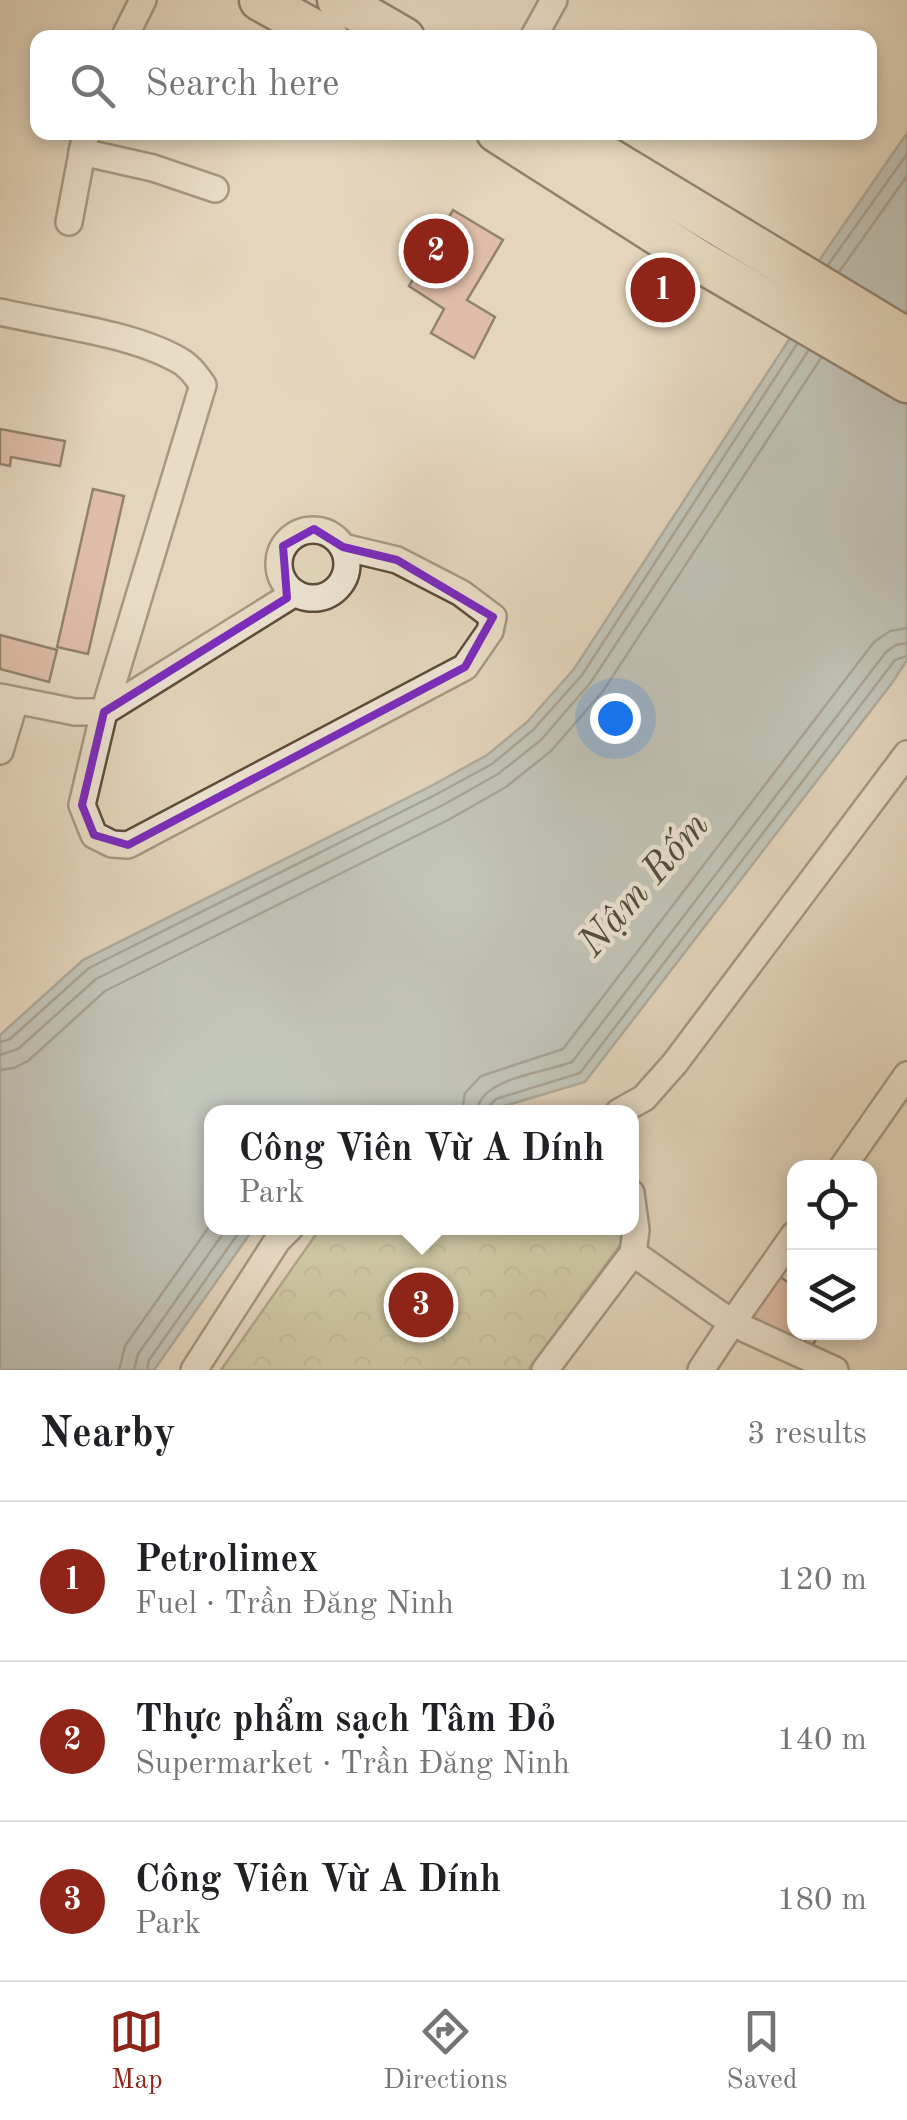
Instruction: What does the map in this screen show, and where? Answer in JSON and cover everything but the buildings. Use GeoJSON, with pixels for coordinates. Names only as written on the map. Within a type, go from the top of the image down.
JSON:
{"type":"FeatureCollection","features":[{"type":"Feature","properties":{"kind":"main road"},"geometry":{"type":"LineString","coordinates":[[260,0],[314,30]]}},
{"type":"Feature","properties":{"kind":"main road"},"geometry":{"type":"LineString","coordinates":[[338,0],[390,30]]}},
{"type":"Feature","properties":{"kind":"main road"},"geometry":{"type":"LineString","coordinates":[[513,140],[783,289],[907,339]]}},
{"type":"Feature","properties":{"kind":"main road"},"geometry":{"type":"LineString","coordinates":[[577,140],[907,382]]}},
{"type":"Feature","properties":{"kind":"street"},"geometry":{"type":"LineString","coordinates":[[128,30],[143,0]]}},
{"type":"Feature","properties":{"kind":"street"},"geometry":{"type":"LineString","coordinates":[[537,30],[554,0]]}},
{"type":"Feature","properties":{"kind":"street"},"geometry":{"type":"LineString","coordinates":[[68,222],[84,142],[215,189]]}},
{"type":"Feature","properties":{"kind":"street"},"geometry":{"type":"LineString","coordinates":[[0,312],[144,345],[191,368],[203,385],[104,712],[82,805],[94,835],[112,844],[128,845],[465,667],[490,631],[492,617],[461,594],[397,560],[343,548]]}},
{"type":"Feature","properties":{"kind":"street"},"geometry":{"type":"LineString","coordinates":[[314,529],[331,534],[343,548],[348,565],[343,582],[330,594],[312,598],[294,593],[282,580],[278,563],[283,546],[296,533],[314,529]]}},
{"type":"Feature","properties":{"kind":"street"},"geometry":{"type":"LineString","coordinates":[[0,751],[8,699],[75,712],[104,712],[294,593]]}},
{"type":"Feature","properties":{"kind":"street"},"geometry":{"type":"LineString","coordinates":[[632,1105],[644,1098],[674,1063],[907,754]]}},
{"type":"Feature","properties":{"kind":"street"},"geometry":{"type":"LineString","coordinates":[[849,1160],[898,1105],[907,1074]]}},
{"type":"Feature","properties":{"kind":"street"},"geometry":{"type":"LineString","coordinates":[[194,1370],[285,1235]]}},
{"type":"Feature","properties":{"kind":"street"},"geometry":{"type":"LineString","coordinates":[[545,1370],[632,1254],[635,1235]]}},
{"type":"Feature","properties":{"kind":"street"},"geometry":{"type":"LineString","coordinates":[[701,1370],[787,1245]]}},
{"type":"Feature","properties":{"kind":"street"},"geometry":{"type":"LineString","coordinates":[[632,1254],[732,1323],[836,1370]]}},
{"type":"Feature","properties":{"kind":"highlighted area"},"geometry":{"type":"Polygon","coordinates":[[[314,529],[343,547],[397,560],[493,617],[465,667],[128,845],[94,835],[82,805],[104,712],[287,598],[283,546],[314,529]]]}},
{"type":"Feature","properties":{"kind":"green space"},"geometry":{"type":"Polygon","coordinates":[[[316,1235],[623,1235],[624,1240],[528,1370],[221,1370],[316,1235]]]}},
{"type":"Feature","properties":{"kind":"water","name":"Nậm Rốm"},"geometry":{"type":"Polygon","coordinates":[[[907,133],[907,660],[892,683],[585,1082],[508,1105],[204,1105],[204,1235],[249,1235],[154,1370],[0,1370],[0,1035],[83,960],[433,785],[487,755],[527,722],[574,669],[792,335],[816,265],[907,133]]]}},
{"type":"Feature","properties":{"kind":"place","name":"Thực phẩm sạch Tâm Đỏ"},"geometry":{"type":"Point","coordinates":[436,251]}},
{"type":"Feature","properties":{"kind":"place","name":"Petrolimex"},"geometry":{"type":"Point","coordinates":[663,290]}},
{"type":"Feature","properties":{"kind":"place","name":"Công Viên Vừ A Dính"},"geometry":{"type":"Point","coordinates":[421,1305]}}]}
